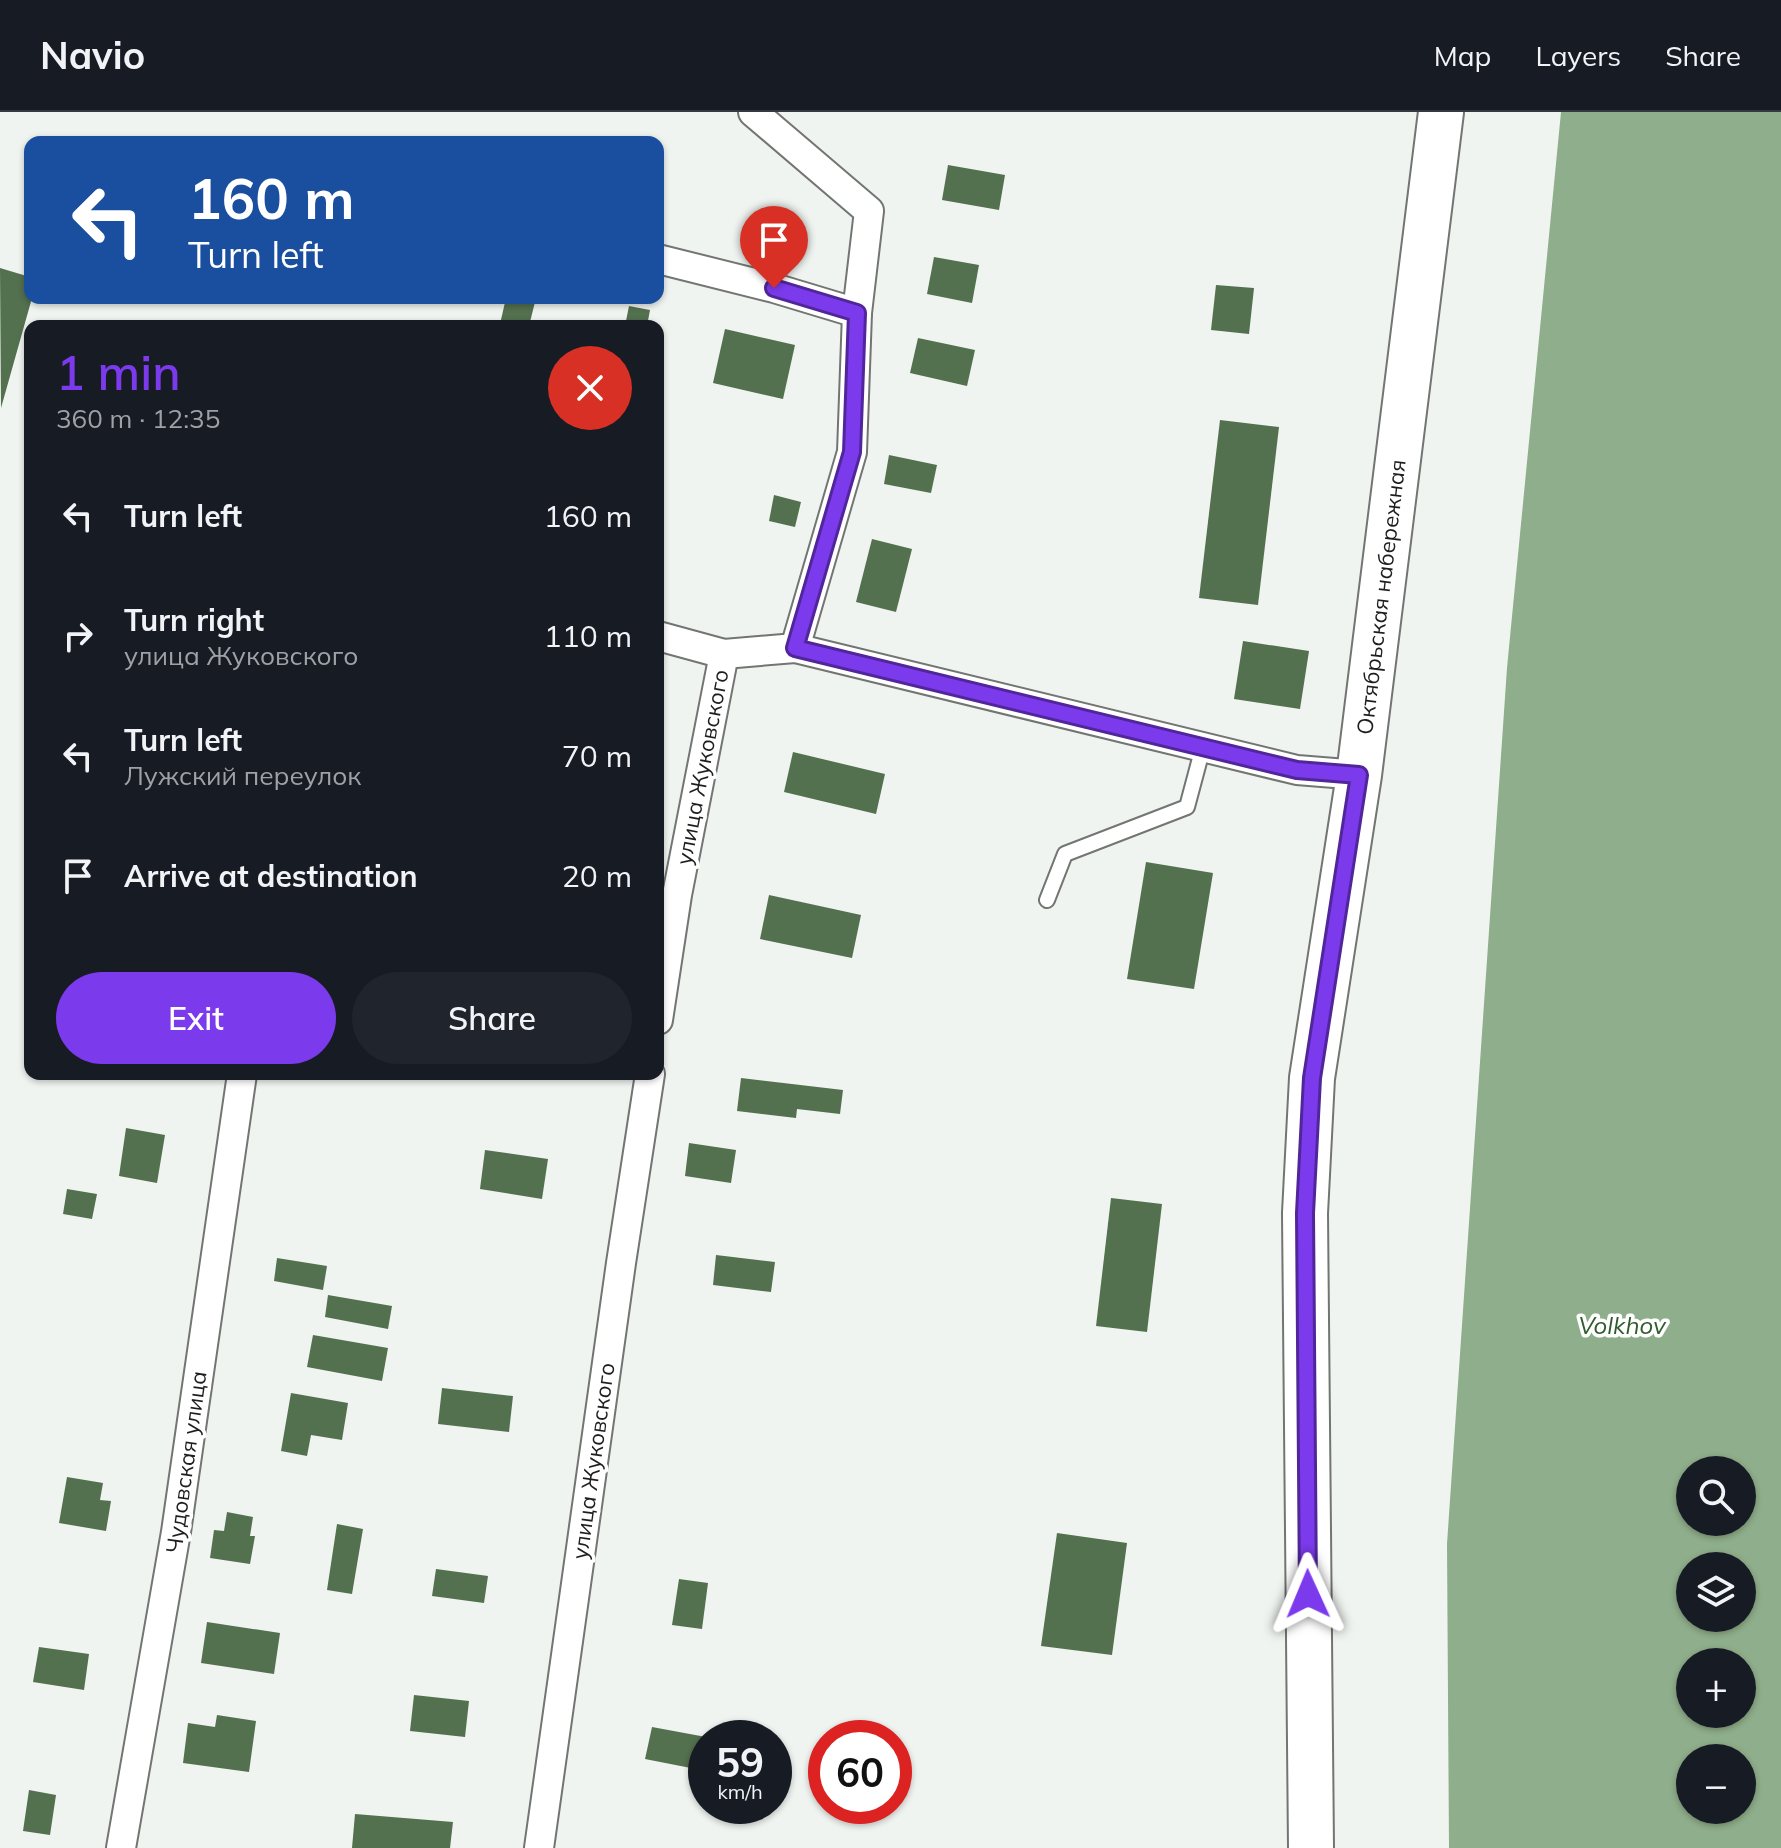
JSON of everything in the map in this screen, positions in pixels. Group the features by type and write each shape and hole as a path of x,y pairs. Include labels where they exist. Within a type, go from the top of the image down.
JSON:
{"main road":[{"name":"Октябрьская набережная","path":"1311,1848 1305,1213 1312,1078 1359,775 1441,112"}],"street":[{"path":"753,112 869,211 857,313 852,452 795,648"},
{"path":"664,260 857,313"},
{"path":"664,638 724,654"},
{"name":"улица Жуковского","path":"664,981 677,895 724,654 795,648 1297,770 1359,775"},
{"name":"Чудовская улица","path":"121,1848 176,1532 241,1080"},
{"name":"улица Жуковского","path":"539,1848 649,1080"}],"lane":[{"path":"1047,900 1065,854 1187,807 1203,747"}],"water":[{"name":"Volkhov","path":"1561,112 1781,112 1781,1848 1449,1848 1447,1544 1507,668"}],"building":[{"path":"948,165 1005,175 999,210 942,200"},
{"path":"934,257 979,265 972,303 927,294"},
{"path":"0,268 24,275 24,304 30,304 1,408"},
{"path":"1216,285 1254,288 1249,334 1211,330"},
{"path":"505,304 534,304 530,320 501,320"},
{"path":"629,306 650,310 648,320 626,320"},
{"path":"725,329 795,345 783,399 713,383"},
{"path":"918,338 975,350 967,386 910,373"},
{"path":"1220,420 1279,427 1258,605 1199,598"},
{"path":"889,455 937,465 931,493 884,484"},
{"path":"774,495 801,502 795,527 769,521"},
{"path":"872,539 912,549 896,612 856,602"},
{"path":"1243,641 1309,651 1300,709 1234,699"},
{"path":"793,752 885,774 876,814 784,792"},
{"path":"1146,862 1213,873 1194,989 1127,979"},
{"path":"769,895 861,915 852,958 760,939"},
{"path":"741,1078 843,1090 840,1114 797,1109 796,1118 737,1111"},
{"path":"126,1128 165,1135 157,1183 119,1176"},
{"path":"689,1143 736,1150 731,1183 685,1176"},
{"path":"485,1150 548,1159 542,1199 480,1189"},
{"path":"67,1189 97,1194 92,1219 63,1214"},
{"path":"1111,1198 1162,1204 1147,1332 1096,1326"},
{"path":"716,1255 775,1262 771,1292 713,1285"},
{"path":"277,1258 327,1266 323,1290 274,1281"},
{"path":"328,1295 392,1306 388,1329 325,1317"},
{"path":"313,1335 388,1348 382,1381 307,1367"},
{"path":"442,1388 513,1396 509,1432 438,1424"},
{"path":"291,1393 348,1403 342,1440 311,1435 307,1456 281,1451"},
{"path":"67,1477 103,1483 100,1500 111,1501 106,1531 59,1523"},
{"path":"227,1512 253,1517 250,1536 255,1536 250,1564 210,1558 214,1530 224,1531"},
{"path":"337,1524 363,1529 352,1594 327,1590"},
{"path":"1057,1533 1127,1543 1112,1655 1041,1646"},
{"path":"436,1569 488,1576 484,1603 432,1596"},
{"path":"679,1579 708,1583 702,1629 672,1625"},
{"path":"207,1622 280,1633 274,1674 201,1663"},
{"path":"39,1647 89,1654 84,1690 33,1682"},
{"path":"414,1695 469,1701 465,1737 410,1731"},
{"path":"217,1715 256,1721 249,1772 183,1763 188,1723 215,1727"},
{"path":"652,1727 688,1734 688,1767 645,1759"},
{"path":"29,1790 56,1795 50,1835 23,1831"},
{"path":"355,1814 453,1822 450,1848 352,1848"}],"route":[{"path":"774,288 857,313 852,452 795,648 1297,770 1359,775 1312,1078 1305,1213 1308,1594"}]}
